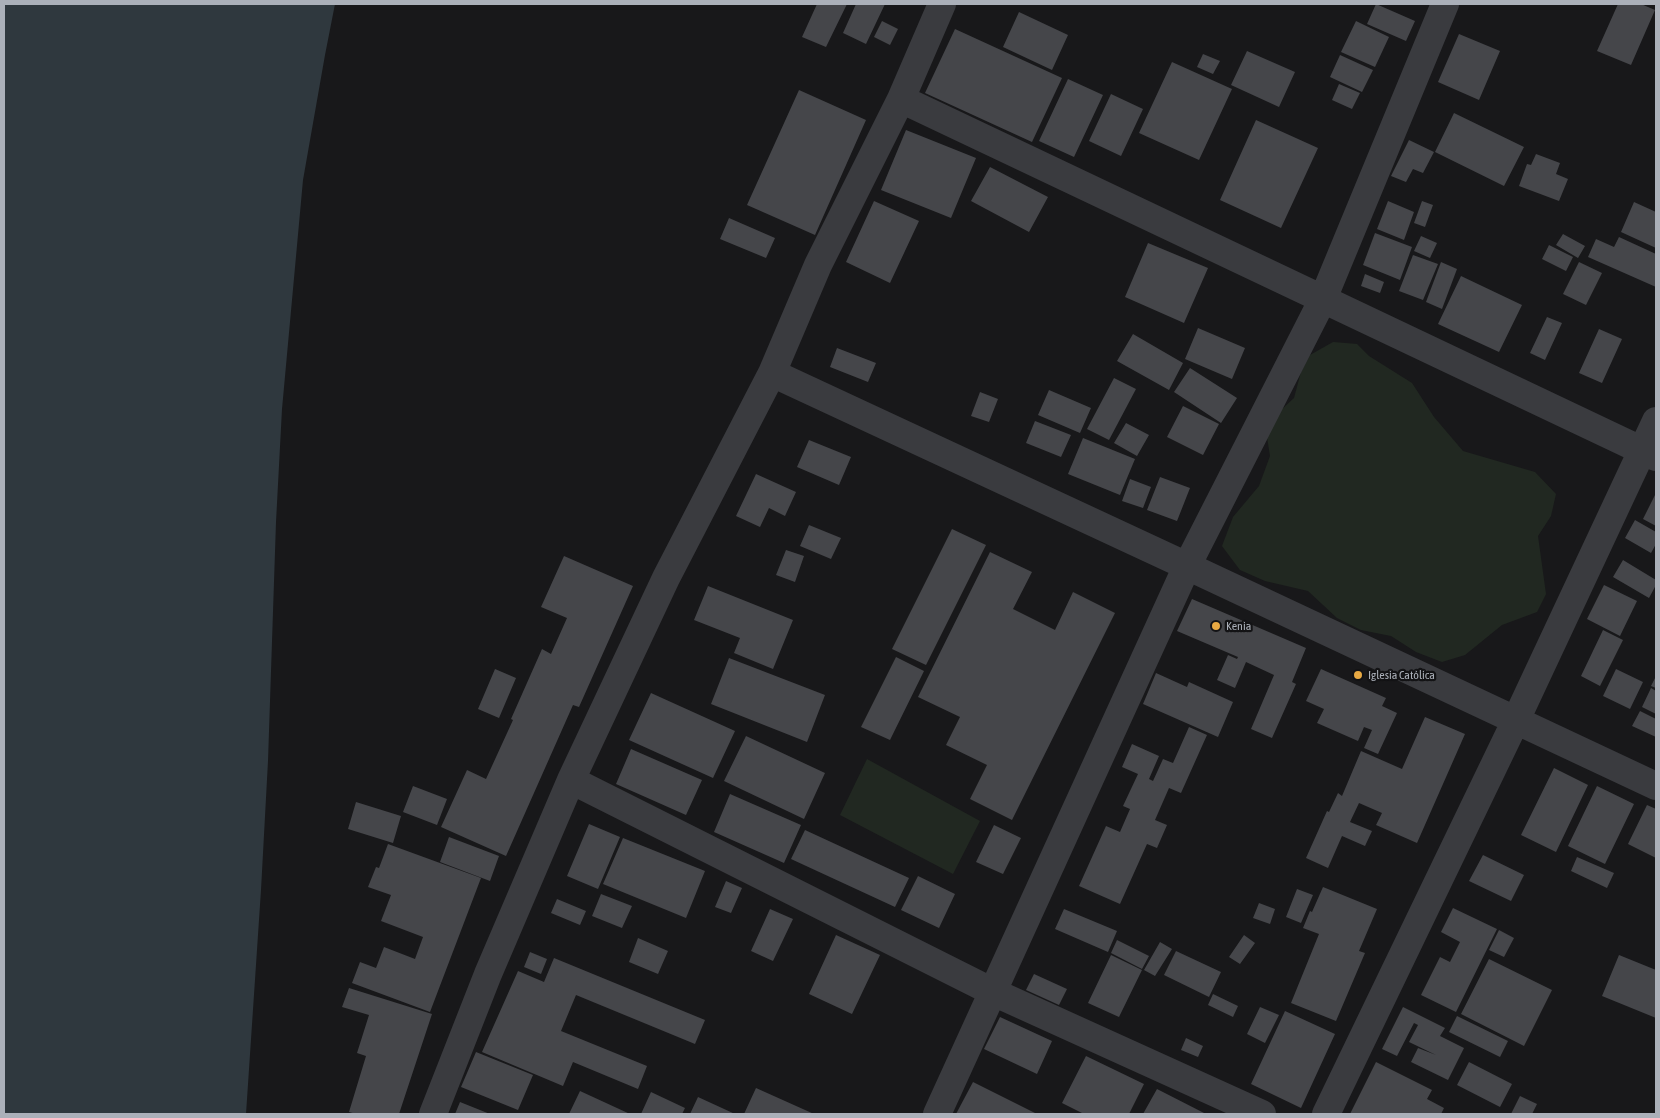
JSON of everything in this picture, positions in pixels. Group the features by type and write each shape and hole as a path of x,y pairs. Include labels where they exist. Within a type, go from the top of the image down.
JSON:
{"street":[{"path":"434,1114 488,974 571,780 666,578 772,374 818,265 901,99 942,4"},
{"path":"937,1114 1187,566 1323,299 1445,4"},
{"path":"901,99 1649,454"},
{"path":"772,374 1656,786"},
{"path":"1326,1114 1516,720 1649,454 1656,421"},
{"path":"571,780 993,992 1262,1114"}],"shaded area":[{"path":"4,4 335,4 303,180 282,409 276,522 268,761 246,1114 4,1114"},
{"path":"1333,342 1357,344 1369,356 1412,383 1434,417 1463,451 1535,472 1556,494 1551,516 1538,536 1546,594 1537,612 1502,625 1465,655 1442,662 1416,652 1391,636 1361,630 1337,618 1308,591 1265,581 1240,570 1222,546 1233,517 1259,486 1270,456 1267,437 1268,422 1294,398 1301,372 1310,355"},
{"path":"867,759 980,821 953,874 840,815"}],"building":[{"path":"817,4 847,4 826,47 802,37"},
{"path":"856,4 885,4 866,44 843,33"},
{"path":"1376,4 1415,21 1406,41 1367,24"},
{"path":"1618,4 1641,4 1655,10 1631,65 1597,51"},
{"path":"1019,12 1068,35 1052,70 1003,47"},
{"path":"882,21 898,29 890,45 874,37"},
{"path":"1356,21 1389,37 1375,67 1341,52"},
{"path":"955,29 1062,78 1032,142 925,93"},
{"path":"1459,34 1500,51 1479,100 1438,82"},
{"path":"1247,51 1295,72 1279,107 1231,85"},
{"path":"1203,54 1220,61 1213,74 1197,67"},
{"path":"1340,55 1373,70 1362,92 1330,77"},
{"path":"1172,62 1232,89 1199,160 1139,133"},
{"path":"1068,79 1103,95 1074,157 1039,141"},
{"path":"1339,84 1360,93 1352,109 1332,100"},
{"path":"799,90 866,120 815,235 747,205"},
{"path":"1111,94 1143,109 1121,156 1089,141"},
{"path":"1454,113 1524,147 1504,186 1435,152"},
{"path":"1256,120 1318,148 1281,228 1220,200"},
{"path":"906,130 976,158 951,218 881,190"},
{"path":"1409,140 1434,152 1423,173 1413,169 1406,182 1391,176"},
{"path":"1536,154 1560,163 1556,174 1568,179 1559,201 1519,186 1527,164 1531,165"},
{"path":"990,167 1048,197 1029,232 971,201"},
{"path":"874,201 919,221 890,283 846,262"},
{"path":"1388,201 1414,212 1404,240 1377,229"},
{"path":"1422,201 1433,205 1425,227 1414,223"},
{"path":"1634,202 1656,212 1656,248 1621,232"},
{"path":"729,218 775,238 766,258 720,239"},
{"path":"1375,233 1412,247 1400,280 1363,265"},
{"path":"1563,234 1585,246 1578,258 1556,245"},
{"path":"1421,236 1437,243 1430,258 1414,251"},
{"path":"1619,237 1656,254 1656,287 1588,257 1596,239 1614,247"},
{"path":"1148,243 1208,268 1184,323 1125,297"},
{"path":"1549,245 1573,257 1566,271 1542,259"},
{"path":"1413,255 1438,264 1423,300 1399,291"},
{"path":"1441,262 1457,269 1442,309 1426,302"},
{"path":"1579,262 1602,273 1586,305 1563,294"},
{"path":"1365,274 1384,282 1380,293 1361,286"},
{"path":"1461,276 1522,305 1499,352 1438,324"},
{"path":"1547,317 1562,323 1545,360 1530,353"},
{"path":"1198,328 1245,348 1232,379 1185,359"},
{"path":"1599,329 1622,339 1602,383 1579,373"},
{"path":"1133,334 1183,363 1169,390 1117,361"},
{"path":"837,348 876,363 868,382 830,367"},
{"path":"1190,368 1237,398 1221,423 1174,392"},
{"path":"1114,378 1136,389 1109,440 1087,429"},
{"path":"1049,390 1091,408 1080,433 1038,415"},
{"path":"980,392 998,399 989,422 971,416"},
{"path":"1183,406 1219,424 1203,455 1167,437"},
{"path":"1035,421 1071,435 1061,457 1026,443"},
{"path":"1126,423 1149,435 1137,456 1114,443"},
{"path":"1083,438 1135,459 1120,495 1068,474"},
{"path":"809,440 851,457 839,485 797,467"},
{"path":"756,474 796,492 785,516 769,508 760,527 736,516"},
{"path":"1160,477 1190,488 1177,521 1147,510"},
{"path":"1130,479 1151,487 1143,508 1122,501"},
{"path":"1656,493 1656,526 1643,519"},
{"path":"1635,520 1656,532 1656,544 1651,553 1625,538"},
{"path":"809,525 841,538 831,559 800,546"},
{"path":"952,529 986,545 926,665 892,649"},
{"path":"786,550 804,556 795,582 776,575"},
{"path":"990,552 1032,572 1013,609 1055,630 1073,592 1115,613 1012,820 970,799 987,765 946,745 960,717 918,697"},
{"path":"564,556 633,586 579,707 573,705 506,856 441,827 467,770 486,779 542,649 551,654 567,618 541,607"},
{"path":"1623,560 1656,580 1656,585 1649,598 1613,577"},
{"path":"1604,585 1637,601 1620,636 1587,619"},
{"path":"708,586 793,620 773,669 734,653 740,638 694,620"},
{"path":"1192,599 1306,648 1292,682 1296,684 1272,738 1251,729 1274,675 1246,662 1235,688 1217,680 1228,655 1237,659 1238,657 1177,631"},
{"path":"1603,630 1623,640 1600,686 1581,676"},
{"path":"896,657 924,671 890,740 861,727"},
{"path":"729,658 825,695 807,742 711,704"},
{"path":"495,669 516,678 499,718 478,709"},
{"path":"1321,669 1386,698 1382,706 1397,713 1378,754 1364,748 1372,730 1364,727 1358,741 1317,723 1324,709 1306,701"},
{"path":"1616,669 1643,682 1630,709 1603,696"},
{"path":"1156,673 1187,687 1189,682 1233,702 1218,737 1143,704"},
{"path":"1656,676 1656,688 1651,686"},
{"path":"1651,688 1656,691 1656,714 1642,707"},
{"path":"651,693 735,731 713,778 629,740"},
{"path":"1640,711 1656,719 1656,737 1632,726"},
{"path":"1425,717 1465,734 1417,843 1376,825 1382,813 1359,803 1350,822 1372,831 1365,846 1342,836 1328,868 1306,858 1327,811 1329,812 1338,793 1342,796 1361,751 1402,769"},
{"path":"1189,727 1207,735 1181,793 1169,788 1155,820 1167,825 1157,848 1147,844 1120,904 1079,886 1106,826 1120,832 1130,809 1123,806 1138,774 1122,767 1132,744 1159,756 1149,779 1153,781 1163,759 1173,763"},
{"path":"746,736 825,773 804,819 724,781"},
{"path":"631,749 702,780 686,815 616,784"},
{"path":"1554,768 1588,785 1556,852 1521,835"},
{"path":"413,786 447,799 437,825 403,812"},
{"path":"1597,786 1634,804 1605,864 1568,846"},
{"path":"730,794 801,825 784,863 714,832"},
{"path":"356,802 401,816 393,843 348,829"},
{"path":"1647,805 1656,809 1656,858 1628,844"},
{"path":"589,824 620,837 598,889 567,876"},
{"path":"994,825 1021,838 1003,874 976,862"},
{"path":"805,830 909,878 895,907 791,859"},
{"path":"449,837 499,856 490,881 440,862"},
{"path":"623,838 705,871 686,918 603,884"},
{"path":"388,844 481,878 430,1012 352,983 360,962 376,968 384,947 415,959 423,937 381,921 391,895 368,887 376,867 379,868"},
{"path":"1483,855 1524,875 1511,901 1469,881"},
{"path":"1577,857 1614,873 1607,888 1571,871"},
{"path":"918,876 955,894 939,928 901,910"},
{"path":"726,881 742,888 731,913 715,907"},
{"path":"1323,887 1377,909 1359,951 1365,953 1336,1021 1291,1003 1319,934 1303,928"},
{"path":"1297,889 1313,895 1301,923 1286,917"},
{"path":"601,894 632,906 622,928 592,916"},
{"path":"557,899 586,911 580,925 551,913"},
{"path":"1259,903 1275,909 1270,924 1253,918"},
{"path":"1453,908 1497,929 1456,1012 1421,995 1440,957 1450,962 1460,942 1441,932"},
{"path":"770,909 793,919 773,961 751,951"},
{"path":"1064,909 1117,931 1108,952 1055,929"},
{"path":"1499,930 1514,938 1504,957 1489,950"},
{"path":"836,935 880,955 852,1014 809,994"},
{"path":"1244,935 1255,943 1240,964 1229,957"},
{"path":"638,938 668,951 658,974 629,962"},
{"path":"1117,940 1149,956 1142,969 1111,953"},
{"path":"1160,942 1172,949 1155,976 1144,970"},
{"path":"1176,951 1221,972 1209,997 1164,975"},
{"path":"530,952 547,959 541,974 524,967"},
{"path":"1111,955 1142,970 1119,1017 1088,1003"},
{"path":"1619,955 1656,970 1656,1018 1602,996"},
{"path":"554,958 705,1020 695,1044 576,995 561,1031 647,1066 638,1089 573,1062 563,1086 482,1052 518,971 544,982"},
{"path":"1489,959 1552,990 1524,1046 1461,1014"},
{"path":"1034,974 1067,989 1059,1005 1026,990"},
{"path":"349,988 432,1014 399,1114 356,1114 349,1112 366,1056 357,1053 369,1015 342,1007"},
{"path":"1213,994 1238,1006 1233,1017 1208,1005"},
{"path":"1260,1007 1279,1015 1265,1043 1247,1034"},
{"path":"1403,1007 1445,1028 1440,1036 1464,1048 1448,1080 1411,1062 1418,1048 1436,1055 1409,1042 1418,1025 1414,1023 1397,1056 1382,1049"},
{"path":"1285,1011 1335,1034 1301,1108 1251,1084"},
{"path":"1457,1016 1508,1041 1500,1057 1449,1032"},
{"path":"1000,1017 1052,1041 1037,1074 984,1049"},
{"path":"1186,1038 1203,1046 1198,1057 1181,1050"},
{"path":"476,1052 533,1075 518,1110 461,1087"},
{"path":"1086,1056 1144,1084 1129,1114 1084,1114 1062,1103"},
{"path":"1376,1062 1432,1090 1427,1099 1444,1108 1441,1114 1350,1114"},
{"path":"1469,1062 1512,1084 1500,1107 1457,1085"},
{"path":"973,1082 1037,1114 956,1114"},
{"path":"756,1088 814,1114 744,1114"},
{"path":"1157,1089 1206,1114 1143,1114"},
{"path":"580,1091 630,1114 569,1114"},
{"path":"651,1092 685,1108 682,1114 641,1114"},
{"path":"1520,1096 1537,1104 1532,1114 1511,1114"},
{"path":"698,1097 735,1114 690,1114"},
{"path":"460,1102 490,1114 455,1114"}],"place":[{"name":"Kenia","path":"1216,626"},
{"name":"Iglesia Católica","path":"1358,675"}]}
